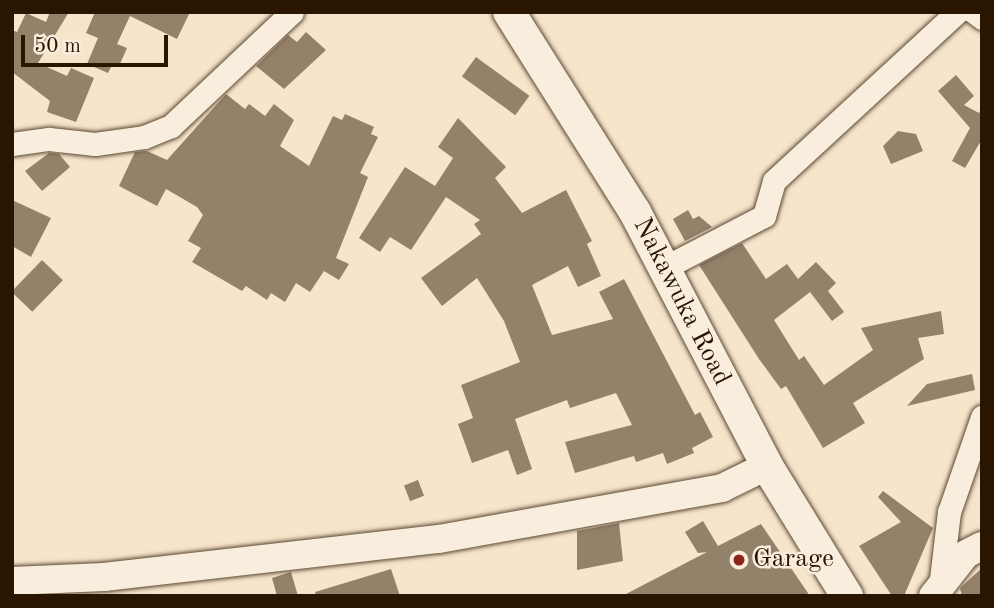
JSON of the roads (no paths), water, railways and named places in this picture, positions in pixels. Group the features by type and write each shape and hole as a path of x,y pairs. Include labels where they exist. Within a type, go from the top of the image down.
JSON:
{"main road":[{"name":"Nakawuka Road","path":"509,12 635,212 662,269 767,466 847,596"}],"street":[{"path":"12,144 49,139 95,144 144,137 171,126 292,12"},
{"path":"662,269 764,216 774,181 957,12"},
{"path":"974,12 982,18"},
{"path":"936,591 949,512 982,417"},
{"path":"12,581 104,577 439,538 722,488 767,466"},
{"path":"936,591 966,554 982,546"}],"place":[{"name":"Garage","path":"739,560"}]}
